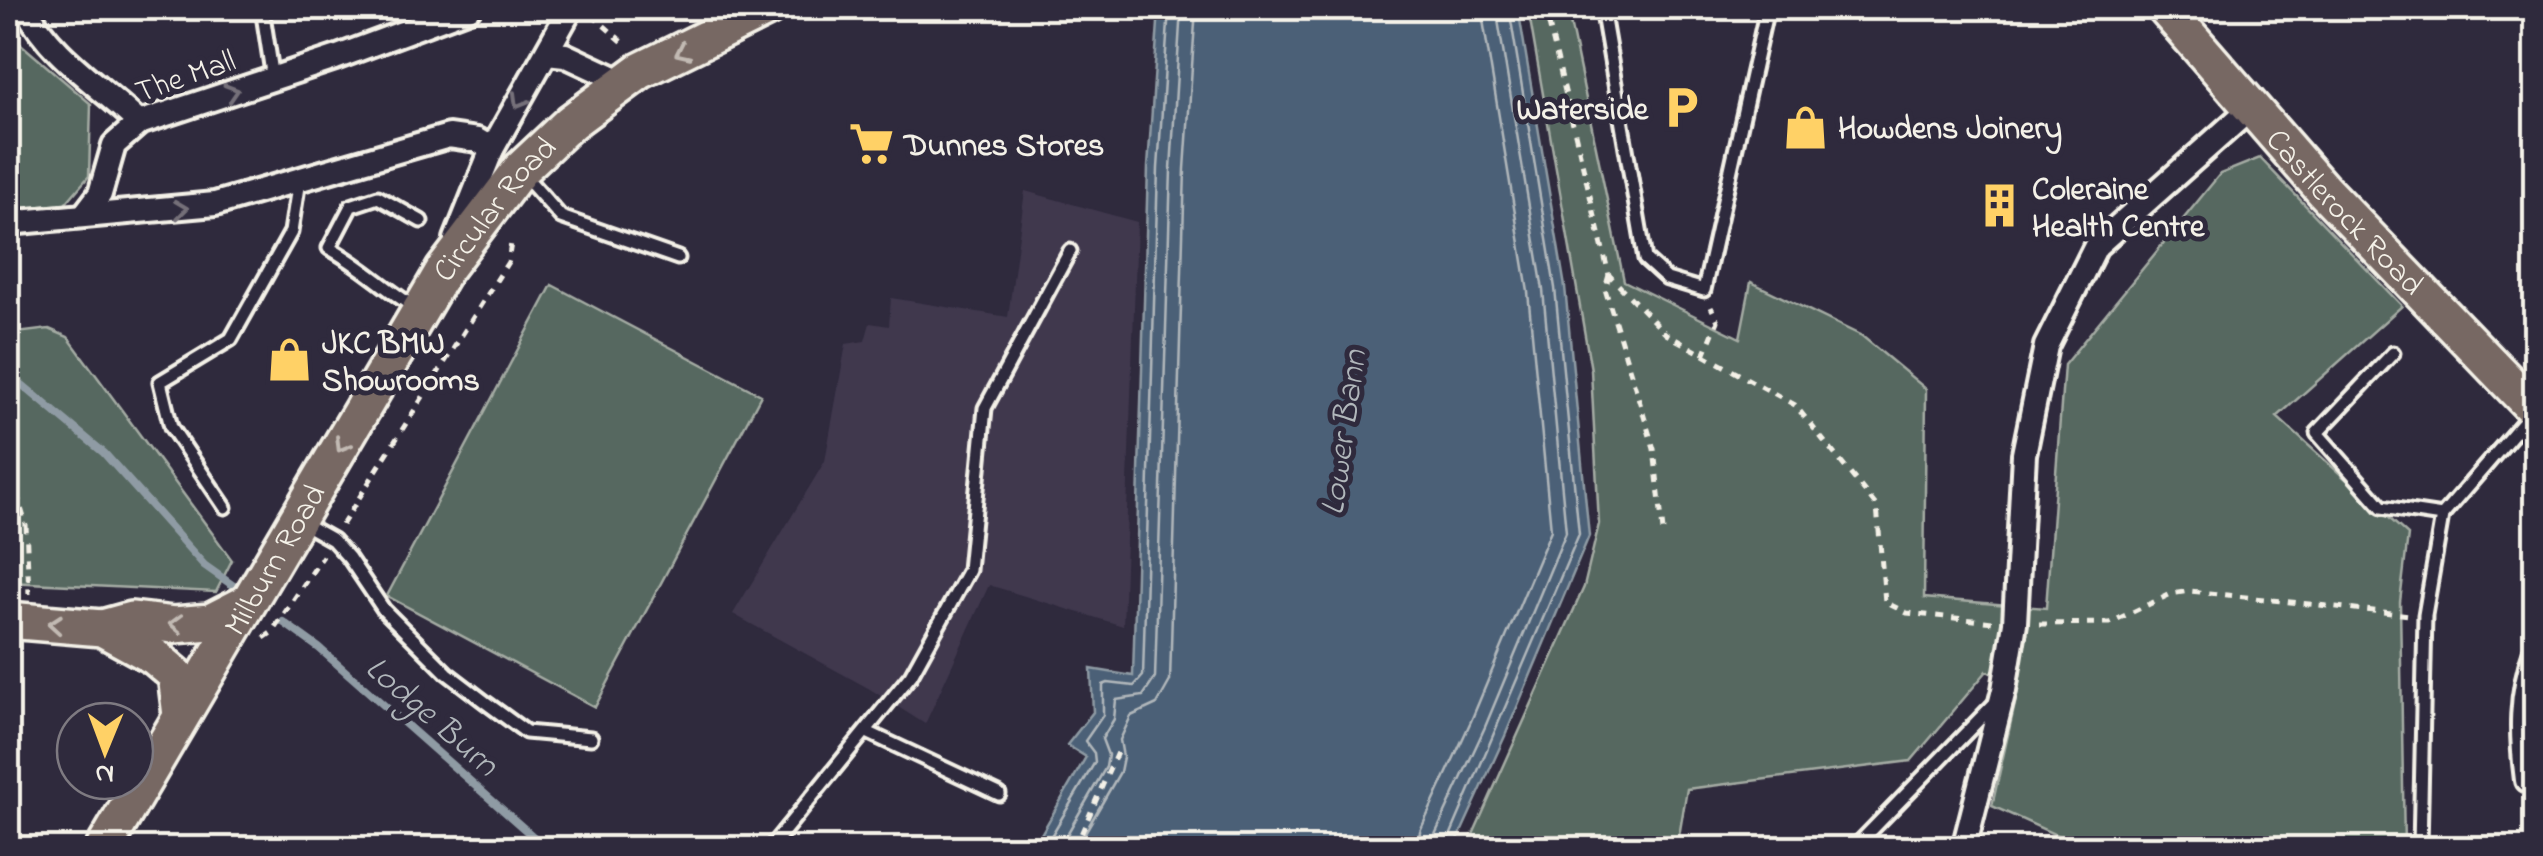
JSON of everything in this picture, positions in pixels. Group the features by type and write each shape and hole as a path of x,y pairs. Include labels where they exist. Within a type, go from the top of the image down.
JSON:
{"main road":[{"name":"Circular Road","path":"444,270 506,160 571,122 623,82 768,8"},
{"name":"Castlerock Road","path":"2173,10 2324,191 2535,411"},
{"name":"Milburn Road","path":"104,848 444,270"},
{"path":"19,621 102,628 131,620 210,622 253,593"},
{"path":"102,628 156,656 171,669 176,675 182,715"}],"street":[{"path":"26,8 35,26 66,61 139,123"},
{"name":"The Mall","path":"84,215 100,194 114,144 139,123 468,8"},
{"path":"506,160 547,53 570,8"},
{"path":"547,53 566,55 623,82"},
{"path":"1964,848 2002,696 2015,623 2024,454 2046,346 2096,246 2252,107"},
{"name":"Circular Road","path":"8,223 216,204 449,136 477,140 506,160"},
{"path":"2527,780 2521,734 2525,680 2536,651"}],"lane":[{"path":"262,8 273,79"},
{"path":"1602,8 1645,259 1666,279 1704,290 1767,8"},
{"path":"506,160 561,216 678,258"},
{"path":"225,508 171,428 160,382 231,339 291,232 299,180"},
{"path":"421,221 378,197 351,206 328,248 362,266 387,290 421,311"},
{"path":"770,848 911,676 969,570 984,408 1070,251"},
{"path":"2393,354 2317,432 2382,506 2442,516"},
{"path":"2420,848 2425,615 2442,516 2535,411"},
{"path":"298,520 333,540 384,610 447,672 485,702 526,732 590,738"},
{"path":"1854,848 2002,696"},
{"path":"867,732 999,794"}],"path":[{"path":"583,8 627,46"},
{"path":"1545,8 1609,275 1666,334 1795,405 1877,507 1885,602 1906,613 2015,623 2110,623 2171,594 2190,591 2408,616"},
{"path":"264,638 333,540 508,262 511,243"},
{"path":"1609,275 1605,288 1654,449 1664,531"},
{"path":"1704,290 1718,321 1704,355"},
{"path":"8,462 26,525 19,621"},
{"path":"8,528 26,525"},
{"path":"1076,848 1118,748"}],"shaded area":[{"path":"1025,191 1137,222 1123,626 989,585 925,724 870,689 733,614 825,461 846,344 865,341 870,323 889,326 891,298 1008,317"}],"green space":[{"path":"1528,8 1567,8 1624,281 1740,338 1751,282 1862,336 1926,389 1924,598 2046,608 2064,365 2220,174 2260,158 2402,306 2277,417 2408,535 2400,602 2404,848 2085,848 1992,806 2019,686 1987,671 1911,761 1687,789 1677,848 1467,848 1584,587 1599,524 1591,370"},
{"path":"8,33 91,104 89,176 65,204 8,209"},
{"path":"552,285 761,395 595,707 387,596"},
{"path":"49,329 68,337 232,560 216,592 8,582 8,334"}],"water":[{"name":"Lower Bann","path":"1159,8 1518,8 1565,287 1589,536 1454,848 1033,848 1086,757 1067,745 1093,712 1091,669 1133,676 1148,167"}],"waterway":[{"name":"Lodge Burn","path":"8,373 104,453 204,565 245,594"},
{"name":"Lodge Burn","path":"283,622 319,648 546,848"}],"place":[{"name":"Waterside","path":"1681,108"},
{"name":"Howdens Joinery","path":"1805,127"},
{"name":"Dunnes Stores","path":"871,144"},
{"name":"Coleraine Health Centre","path":"1999,206"},
{"name":"JKC BMW Showrooms","path":"289,360"}]}
